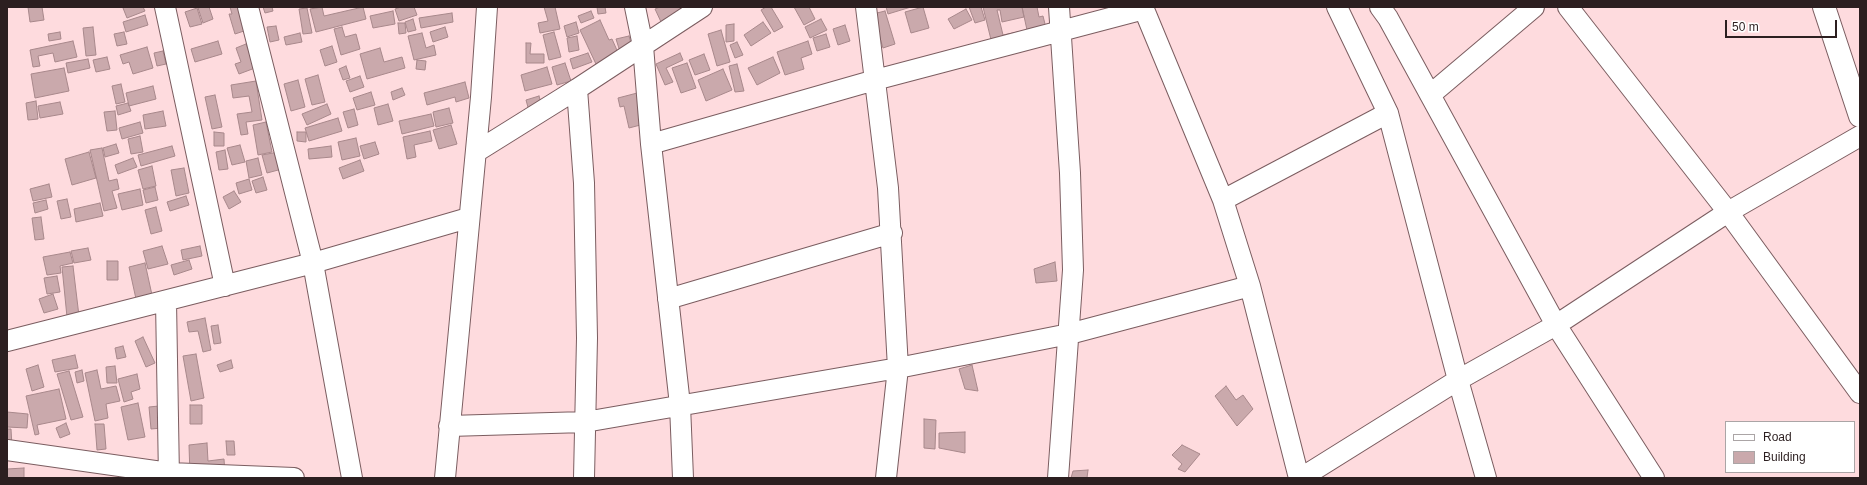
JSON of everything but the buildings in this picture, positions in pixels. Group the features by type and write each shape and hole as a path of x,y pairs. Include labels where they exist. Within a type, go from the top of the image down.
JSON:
{"main road":[{"path":"1824,7 1859,108"}],"street":[{"path":"165,7 225,286"},
{"path":"248,7 313,263 352,478"},
{"path":"444,478 468,218 476,152 487,7"},
{"path":"635,7 643,46 651,144 680,406 683,478"},
{"path":"476,152 578,89 702,7"},
{"path":"866,7 885,151 892,233 898,368 886,478"},
{"path":"1058,7 1070,173 1073,270 1058,478"},
{"path":"1337,7 1388,113 1458,380 1486,478"},
{"path":"1380,7 1388,18 1556,325 1654,478"},
{"path":"1430,95 1534,7"},
{"path":"1568,7 1728,212 1860,393"},
{"path":"651,144 875,80 1143,8 1223,200 1250,286 1300,478 1458,380 1556,325 1728,212 1860,136"},
{"path":"578,89 584,183 587,338 584,478"},
{"path":"1223,200 1388,113"},
{"path":"7,341 313,263 468,218"},
{"path":"668,299 892,233"},
{"path":"449,426 585,422 898,368 1069,334 1250,286"},
{"path":"166,301 169,475"},
{"path":"7,450 169,475 294,478"}]}
